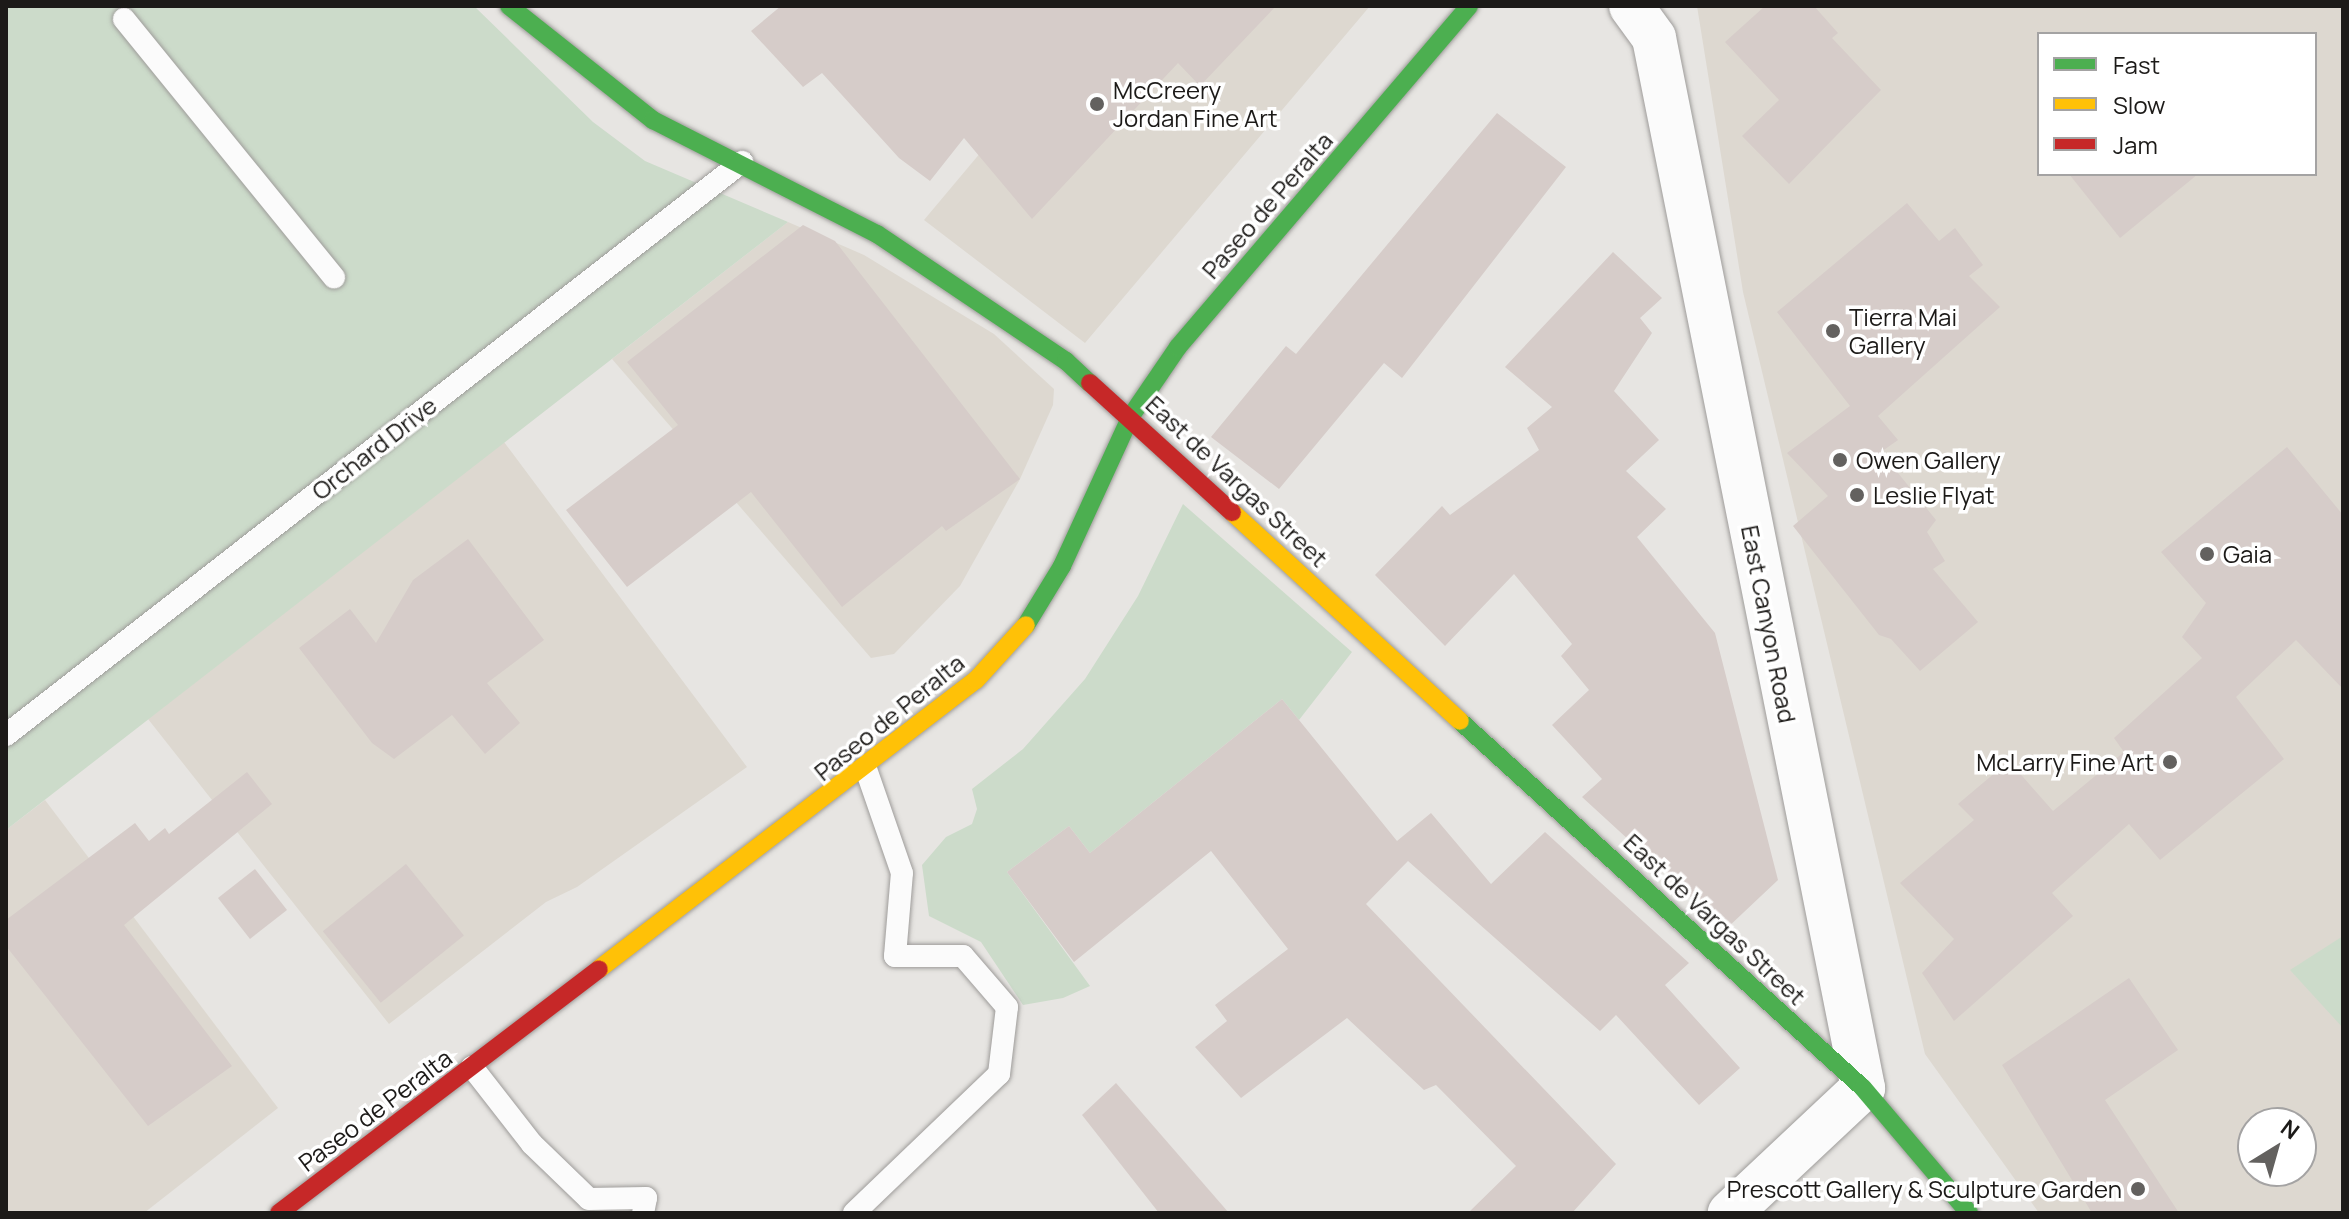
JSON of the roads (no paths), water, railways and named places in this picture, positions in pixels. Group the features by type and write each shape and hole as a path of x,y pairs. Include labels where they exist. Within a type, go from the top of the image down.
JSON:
{"street":[{"name":"East de Vargas Street","path":"509,6 653,120 743,162 877,234 1066,361 1131,416 1863,1088"},
{"name":"Paseo de Peralta","path":"279,1213 866,769 976,680 1028,622 1062,566 1131,416 1178,347 1469,6"},
{"name":"East Canyon Road","path":"1631,6 1654,38 1660,62 1863,1088 1969,1213"},
{"path":"1730,1213 1863,1088"}],"lane":[{"path":"124,19 334,277"},
{"name":"Orchard Drive","path":"6,735 743,162"},
{"path":"854,1213 999,1074 1007,1007 963,956 895,956 902,873 866,769"},
{"path":"472,1067 532,1144 589,1199 646,1198 643,1213"}],"place":[{"name":"McCreery Jordan Fine Art","path":"1097,104"},
{"name":"Tierra Mai Gallery","path":"1833,331"},
{"name":"Owen Gallery","path":"1840,460"},
{"name":"Leslie Flyat","path":"1857,495"},
{"name":"Gaia","path":"2207,554"},
{"name":"McLarry Fine Art","path":"2170,762"},
{"name":"Prescott Gallery & Sculpture Garden","path":"2138,1189"}]}
